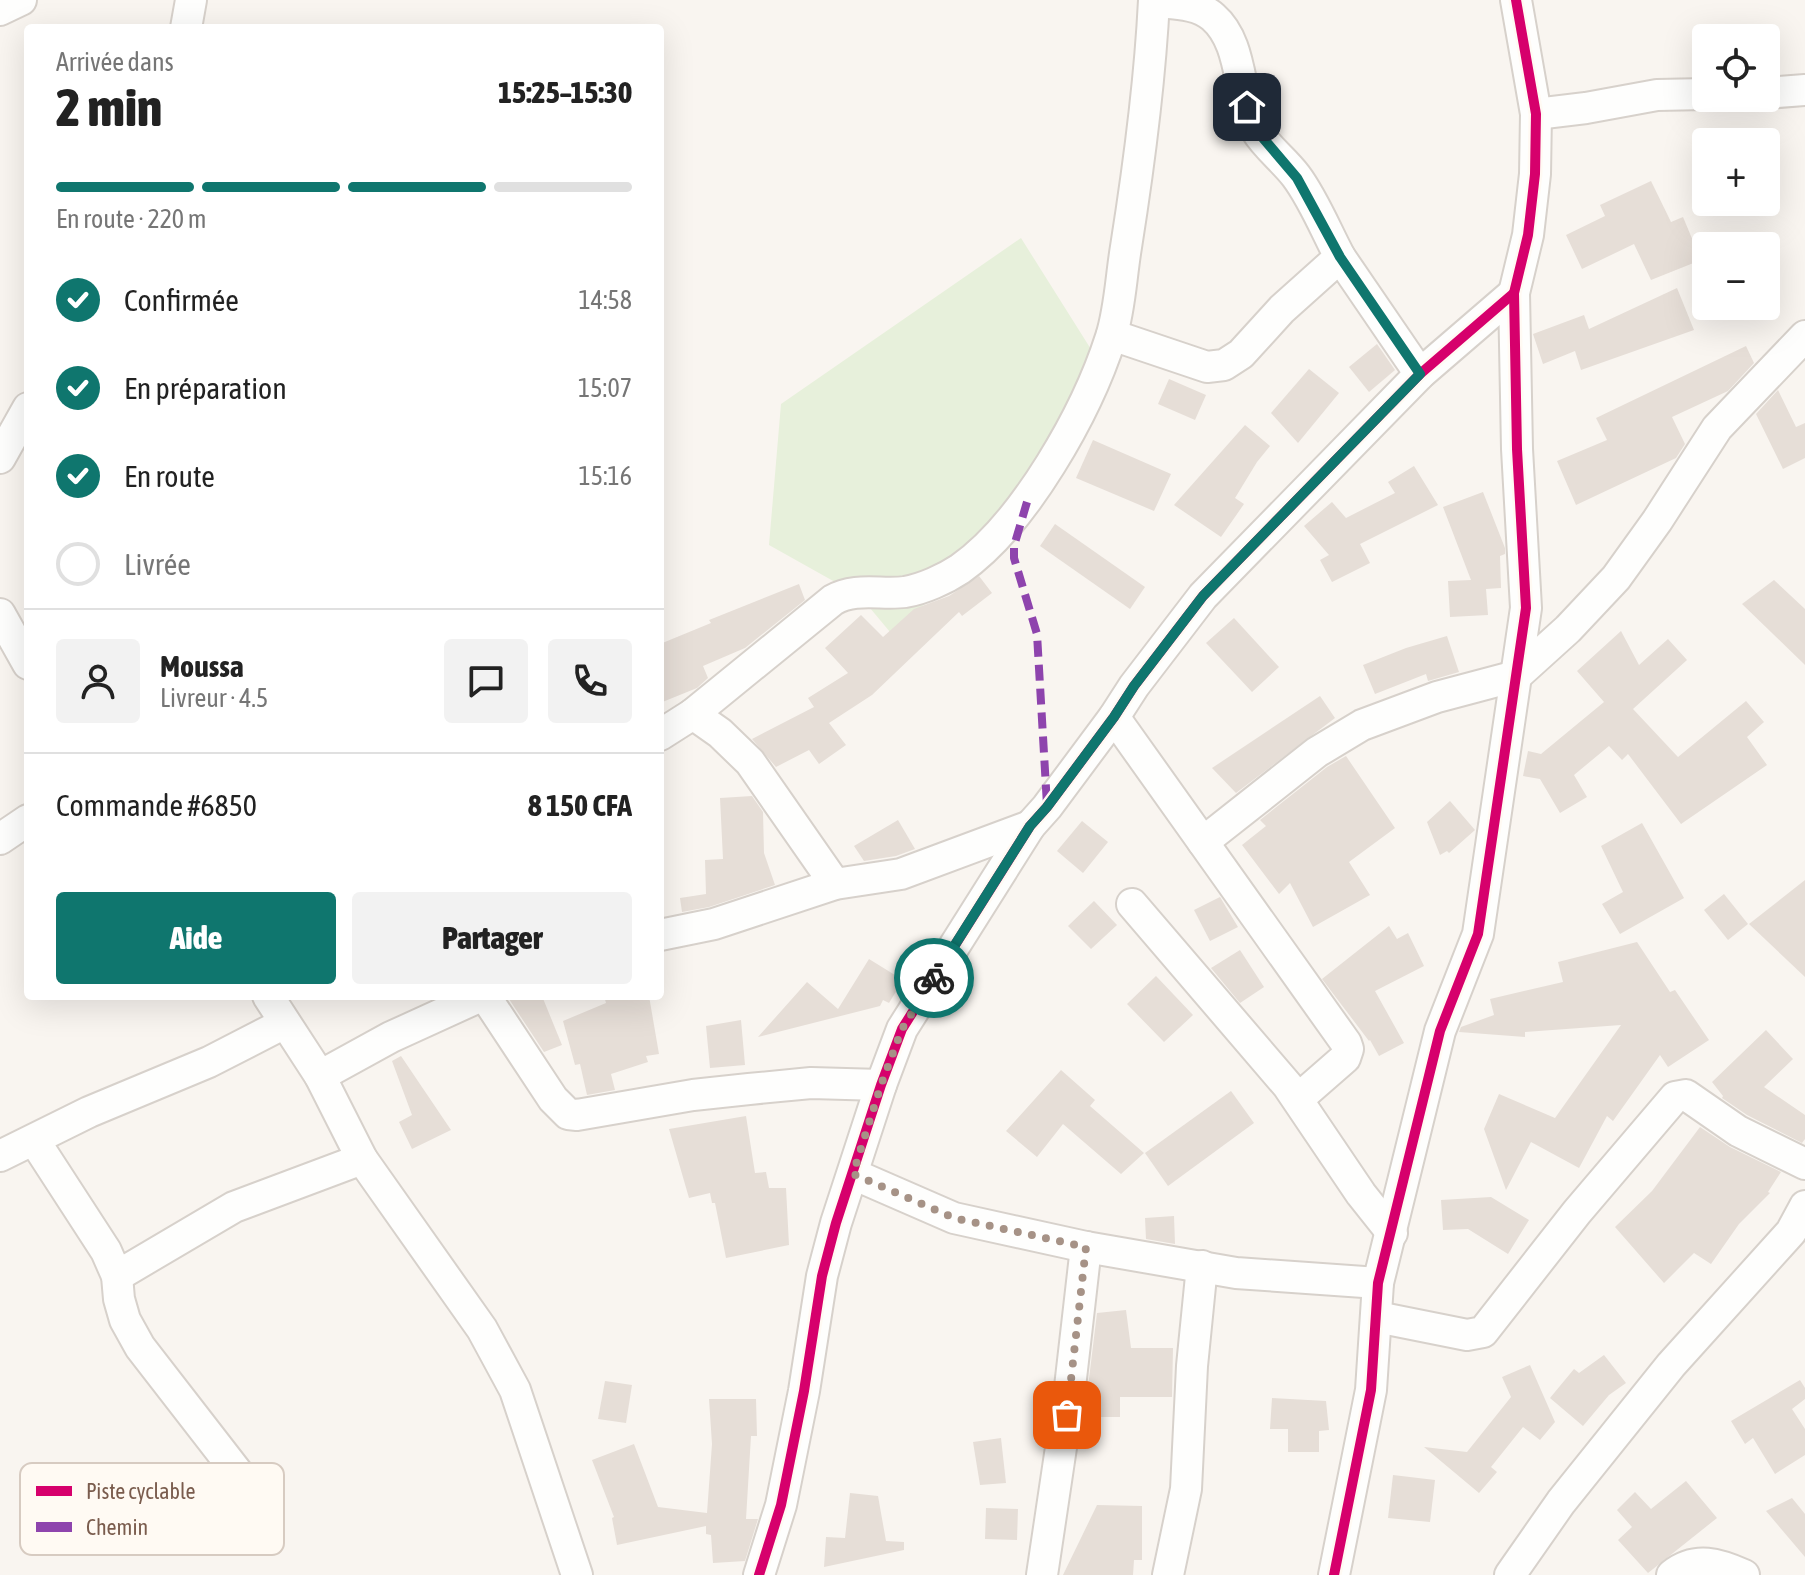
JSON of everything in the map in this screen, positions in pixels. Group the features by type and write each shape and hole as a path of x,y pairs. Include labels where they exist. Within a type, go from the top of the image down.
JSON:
{"street":[{"path":"0,10 21,0"},
{"path":"187,24 191,0"},
{"path":"1334,1575 1371,1390 1378,1283 1440,1031 1478,934 1526,608 1517,449 1514,293 1528,235 1535,174 1536,114 1516,0"},
{"path":"664,732 693,714 833,600 853,592 906,592 929,585 960,569 1027,502 1074,420 1112,335 1142,149 1154,1 1193,5 1213,17 1224,31 1234,52 1247,107 1257,131 1297,178 1340,257 1420,374"},
{"path":"1780,92 1805,90"},
{"path":"1536,114 1657,95 1692,94"},
{"path":"1112,335 1207,367 1224,365 1241,354 1282,309 1340,257"},
{"path":"759,1575 784,1490 822,1276 836,1223 902,1029 1030,826 1203,596 1420,374 1514,293"},
{"path":"1203,842 1317,752 1362,725 1437,697 1516,676 1568,629 1616,578 1717,428 1805,336"},
{"path":"0,458 24,415"},
{"path":"0,614 24,657"},
{"path":"693,714 720,733 750,762 835,884"},
{"path":"1114,717 1346,1043 1345,1058 1298,1099"},
{"path":"0,839 24,823"},
{"path":"664,934 714,924 835,884 901,874 1030,826"},
{"path":"1132,904 1298,1099 1361,1194 1392,1233"},
{"path":"271,1000 320,1076 362,1159 482,1329 515,1390 577,1575"},
{"path":"320,1076 391,1037 474,1000"},
{"path":"486,1000 553,1099 568,1114 693,1095 811,1083 881,1085"},
{"path":"0,1156 89,1112 223,1055 285,1023"},
{"path":"1377,1317 1467,1335 1483,1332 1577,1212 1675,1097 1681,1094 1762,1145 1805,1164"},
{"path":"34,1140 90,1224 117,1276 125,1320 140,1347 230,1463"},
{"path":"117,1276 234,1207 362,1159"},
{"path":"853,1174 954,1218 1086,1247 1283,1278 1378,1283"},
{"path":"1510,1575 1561,1502 1671,1365 1791,1232 1805,1206"},
{"path":"1042,1575 1069,1401 1086,1247"},
{"path":"1168,1575 1186,1489 1192,1366 1202,1266"},
{"path":"1672,1575 1695,1562 1713,1564 1744,1575"}],"green space":[{"path":"1021,238 1094,354 1009,537 890,632 860,596 769,545 781,404"}],"building":[{"path":"1651,181 1671,222 1683,217 1692,238 1692,264 1651,280 1634,244 1582,269 1566,235 1605,216 1600,205"},
{"path":"1677,288 1694,330 1581,370 1575,351 1543,364 1533,334 1584,315 1589,329"},
{"path":"1377,344 1395,370 1369,392 1349,367"},
{"path":"1746,346 1754,363 1728,391 1672,417 1685,444 1676,458 1576,505 1557,461 1607,440 1596,418"},
{"path":"1309,369 1339,393 1298,443 1271,413"},
{"path":"1169,379 1206,395 1195,420 1158,404"},
{"path":"1778,390 1796,427 1805,423 1805,458 1783,469 1756,414"},
{"path":"1245,425 1270,446 1235,498 1244,504 1221,537 1174,505"},
{"path":"1093,440 1171,474 1154,511 1076,478"},
{"path":"1414,466 1438,505 1360,544 1370,563 1332,582 1320,560 1329,555 1304,526 1332,502 1346,518 1395,493 1388,482"},
{"path":"1483,492 1505,548 1505,554 1500,556 1501,588 1486,589 1488,615 1450,617 1448,581 1471,580 1443,507"},
{"path":"1055,524 1145,587 1130,609 1040,546"},
{"path":"979,576 992,593 962,616 959,612 872,695 829,723 846,745 819,764 809,750 776,767 752,739 814,707 808,698 848,673 825,648 861,615 883,637 914,609 949,596"},
{"path":"1774,580 1805,609 1805,665 1742,604"},
{"path":"799,584 805,600 745,648 703,666 708,678 697,688 664,701 664,642 711,623 709,620"},
{"path":"1234,618 1279,667 1252,692 1206,643"},
{"path":"1621,631 1639,665 1668,639 1687,660 1633,709 1678,757 1746,701 1764,722 1747,737 1767,765 1681,824 1628,754 1622,760 1609,746 1574,775 1587,797 1560,813 1540,779 1523,776 1528,751 1541,754 1604,702 1577,671"},
{"path":"1447,636 1459,672 1428,681 1426,674 1375,694 1363,665"},
{"path":"1320,696 1335,718 1236,793 1212,768"},
{"path":"1346,756 1395,828 1349,862 1370,895 1313,927 1290,883 1279,894 1242,845 1266,826 1260,820 1327,767"},
{"path":"752,796 763,812 764,853 775,885 709,907 682,912 680,898 706,894 705,860 723,859 720,798"},
{"path":"1450,801 1475,830 1449,853 1440,855 1427,822"},
{"path":"898,820 915,849 896,856 864,861 854,846"},
{"path":"1082,821 1108,842 1083,873 1057,851"},
{"path":"1642,823 1684,898 1620,934 1602,904 1623,892 1601,846"},
{"path":"1805,880 1805,977 1749,924"},
{"path":"1724,894 1748,924 1728,940 1704,910"},
{"path":"1220,897 1238,927 1210,941 1194,910"},
{"path":"1094,901 1117,925 1091,949 1068,926"},
{"path":"1389,926 1397,939 1408,933 1424,966 1375,991 1404,1043 1379,1056 1322,979"},
{"path":"1637,942 1670,992 1675,990 1709,1040 1668,1067 1660,1055 1613,1121 1607,1116 1579,1168 1531,1142 1506,1190 1484,1129 1499,1094 1555,1118 1621,1025 1525,1032 1525,1037 1459,1032 1461,1027 1494,1015 1490,999 1563,982 1558,962"},
{"path":"1240,950 1264,987 1240,1003 1211,968"},
{"path":"869,959 903,980 889,1003 883,1000 880,1006 758,1037 807,982 838,1009"},
{"path":"1156,976 1193,1015 1164,1042 1127,1004"},
{"path":"510,1000 544,1000 562,1045 544,1052"},
{"path":"605,1000 650,1000 659,1054 646,1056 648,1062 611,1074 615,1090 587,1095 580,1064 575,1065 563,1021 606,1003"},
{"path":"741,1020 745,1065 710,1068 706,1026"},
{"path":"1766,1030 1793,1059 1764,1087 1805,1115 1805,1139 1802,1143 1747,1115 1722,1098 1712,1082"},
{"path":"401,1056 451,1130 412,1149 399,1122 412,1115 392,1061"},
{"path":"1061,1070 1095,1100 1090,1106 1144,1153 1121,1174 1063,1124 1037,1157 1006,1131"},
{"path":"1231,1091 1254,1123 1168,1186 1145,1153"},
{"path":"746,1116 755,1173 766,1172 769,1188 786,1188 789,1245 726,1258 715,1203 712,1203 710,1193 689,1198 669,1129"},
{"path":"1700,1127 1730,1147 1781,1172 1770,1193 1739,1224 1711,1264 1694,1253 1664,1283 1615,1227 1652,1191"},
{"path":"1491,1197 1529,1220 1508,1254 1468,1229 1443,1230 1441,1200"},
{"path":"1174,1216 1175,1244 1146,1239 1145,1218"},
{"path":"1126,1310 1131,1348 1173,1348 1172,1397 1120,1397 1120,1417 1089,1417 1090,1395 1087,1395 1097,1313"},
{"path":"1604,1355 1626,1383 1609,1395 1583,1426 1550,1398 1574,1369 1579,1373"},
{"path":"1530,1365 1555,1422 1540,1440 1523,1427 1491,1467 1497,1472 1479,1493 1424,1447 1467,1452 1511,1397 1502,1377"},
{"path":"1800,1380 1805,1388 1805,1399 1792,1409 1805,1429 1805,1455 1775,1474 1753,1438 1745,1444 1731,1421"},
{"path":"605,1381 632,1385 626,1423 598,1419"},
{"path":"1272,1398 1326,1401 1329,1430 1319,1431 1319,1452 1288,1452 1288,1429 1270,1429"},
{"path":"709,1399 756,1399 757,1436 751,1436 746,1519 758,1519 745,1561 713,1563 711,1535 706,1534 706,1526 617,1545 614,1517 592,1460 634,1444 658,1507 707,1513 712,1444"},
{"path":"1001,1438 1006,1483 980,1485 973,1442"},
{"path":"1393,1475 1435,1480 1430,1522 1388,1518"},
{"path":"1686,1481 1717,1518 1648,1573 1618,1540 1632,1527 1617,1510 1635,1492 1651,1509"},
{"path":"850,1493 878,1496 886,1541 904,1542 904,1550 824,1567 826,1537 845,1538"},
{"path":"1792,1498 1805,1514 1805,1557 1766,1511"},
{"path":"1097,1505 1142,1506 1142,1560 1134,1560 1133,1575 1063,1575"},
{"path":"986,1508 1018,1509 1017,1540 985,1539"}],"marked path":[{"path":"1027,502 1014,546 1014,558 1037,634 1047,805"}],"cycle path":[{"path":"1334,1575 1371,1390 1378,1283 1440,1031 1478,934 1526,608 1517,449 1514,293 1528,235 1535,174 1536,114 1516,0"},
{"path":"759,1575 781,1505 804,1391 822,1276 836,1223 902,1029 1030,826 1203,596 1420,374 1514,293"}],"way so far":[{"path":"934,978 902,1029 853,1174 954,1218 1086,1247 1067,1415"}],"route":[{"path":"934,978 1030,826 1203,596 1420,374 1340,257 1297,178 1257,131 1247,107"}]}
